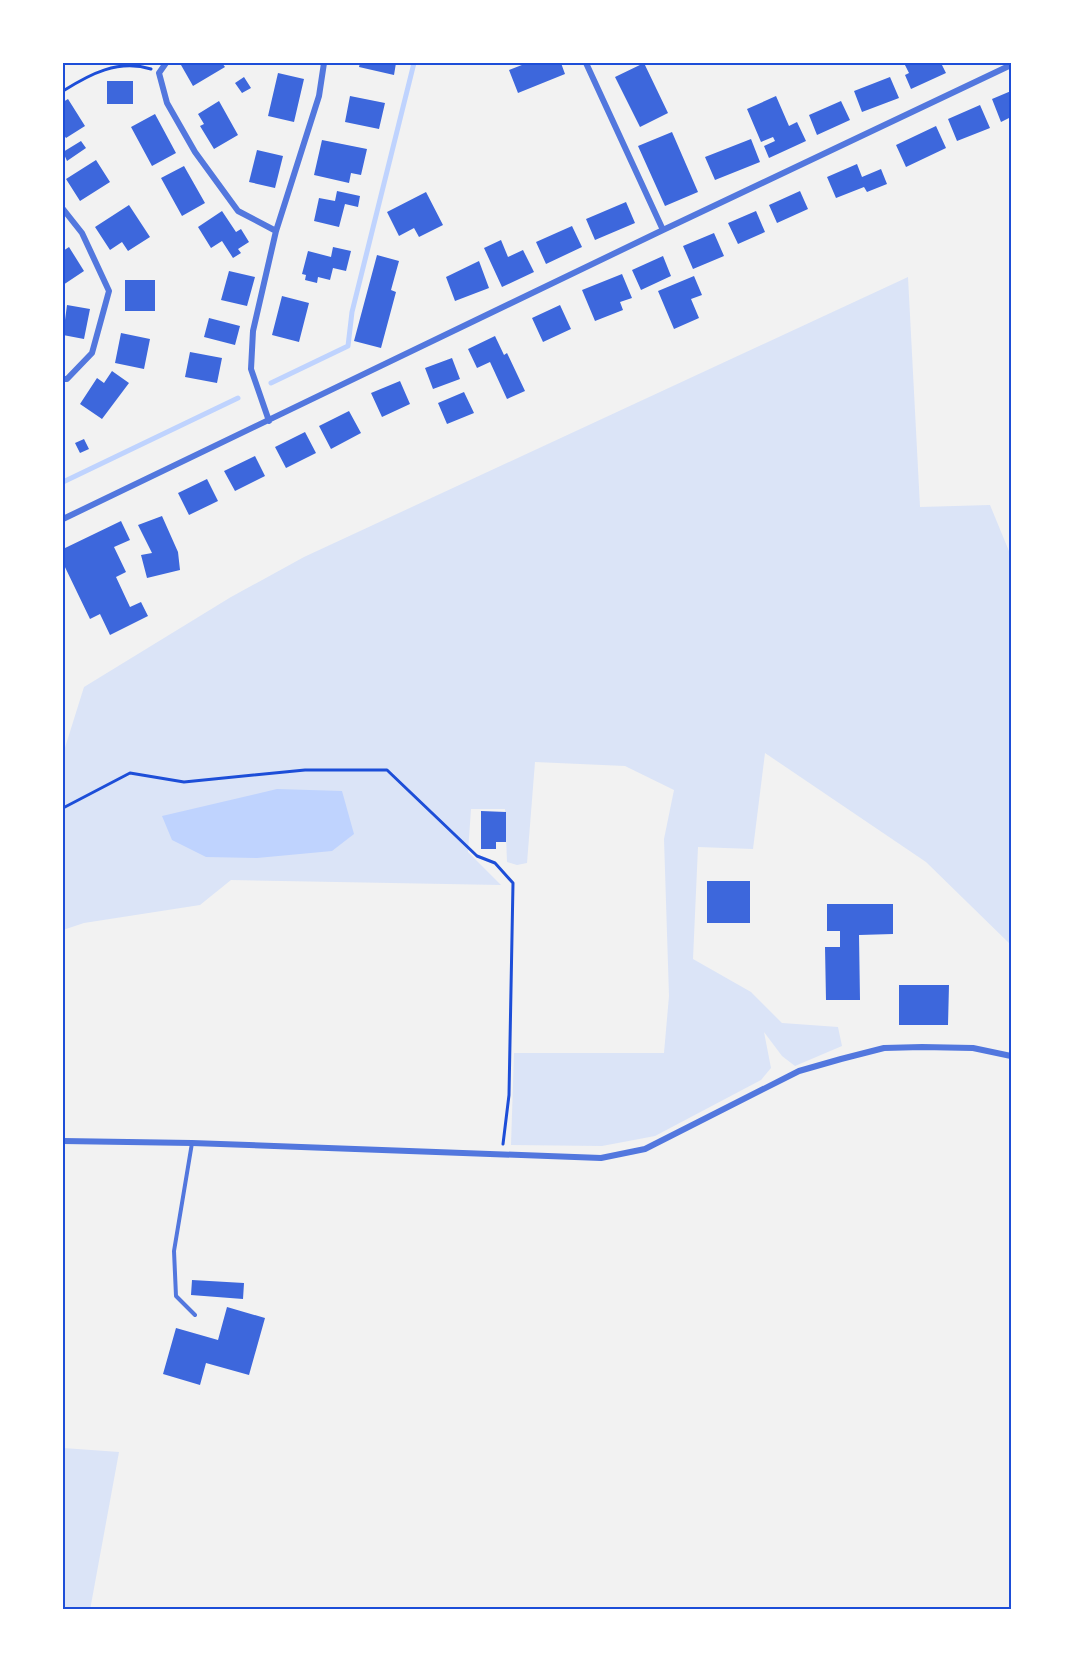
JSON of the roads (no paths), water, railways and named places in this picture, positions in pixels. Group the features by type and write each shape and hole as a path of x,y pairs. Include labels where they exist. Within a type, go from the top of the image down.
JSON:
{"street":[{"path":"166,63 159,74 167,103 189,142 238,211 276,231"},
{"path":"269,421 251,369 253,331 276,231 319,96 324,63"},
{"path":"586,63 663,230"},
{"path":"63,519 1011,65"},
{"path":"63,209 82,233 109,291 92,353 67,379 63,379"},
{"path":"63,1141 192,1143 601,1158 645,1149 800,1071 884,1048 974,1048 1011,1056"}],"lane":[{"path":"192,1143 174,1251 176,1296 195,1315"}],"water":[{"path":"277,789 342,791 354,834 332,851 257,858 206,857 172,840 162,816"}],"waterway":[{"path":"271,383 348,346 352,312 414,63"},
{"path":"63,482 238,398"}]}
